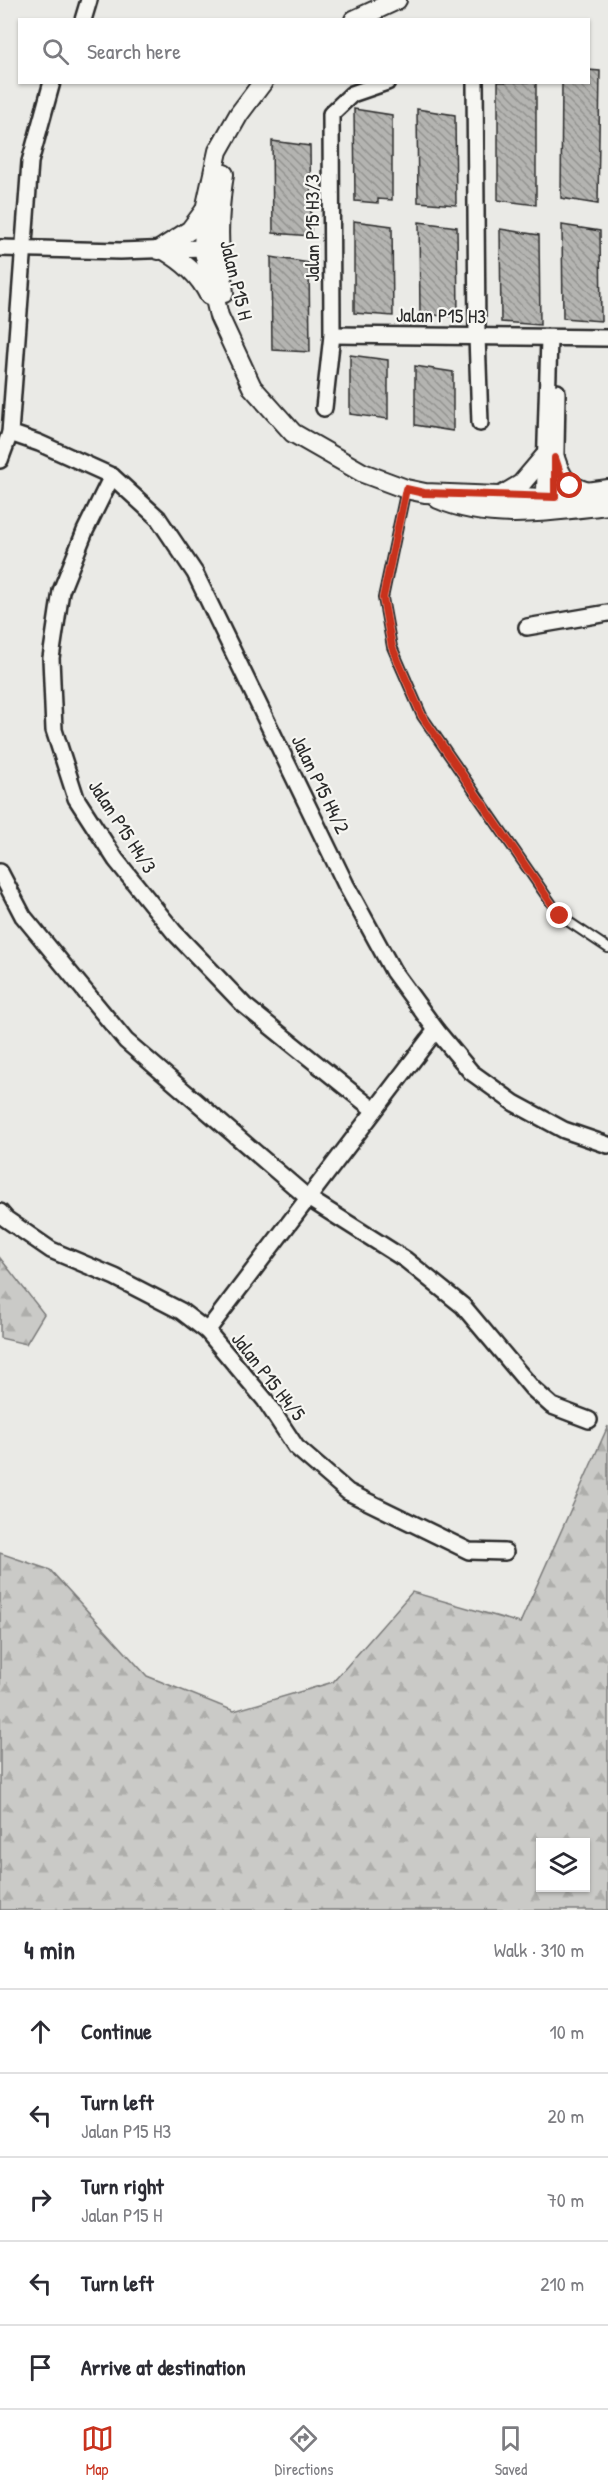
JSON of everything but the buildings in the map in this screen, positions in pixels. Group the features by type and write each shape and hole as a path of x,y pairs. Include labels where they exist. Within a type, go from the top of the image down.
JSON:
{"street":[{"path":"84,18 89,0"},
{"path":"358,18 397,0"},
{"path":"0,460 10,433 30,162 51,84"},
{"name":"Jalan P15 H","path":"262,84 239,114 211,211 203,248 219,316 252,387 293,434 363,473 406,489 424,493 501,496 549,504 588,492 608,489"},
{"name":"Jalan P15 H3/3","path":"324,408 332,335 331,114 352,94 381,84"},
{"path":"475,84 480,423"},
{"path":"162,250 211,211"},
{"name":"Jalan P15 H","path":"211,211 227,313 252,387"},
{"path":"0,248 162,250 203,248 210,256 224,288"},
{"path":"162,250 185,264 202,280 219,316"},
{"name":"Jalan P15 H3","path":"332,335 608,338"},
{"path":"549,504 554,338"},
{"name":"Jalan P15 H4/2","path":"10,433 39,443 112,476 158,518 195,573 346,885 393,972 471,1072 514,1103 564,1130 608,1145"},
{"path":"549,457 570,486 588,492"},
{"path":"501,496 521,484 549,457"},
{"name":"Jalan P15 H4/3","path":"112,476 85,531 61,591 51,658 54,730 76,798 116,861 189,948 244,1005 374,1110"},
{"name":"Jalan P15 H","path":"424,493 453,506 481,512 549,504 608,505"},
{"path":"527,627 608,613"},
{"path":"0,872 23,916 126,1041 308,1198 405,1260 463,1306 532,1388 552,1406 589,1420"},
{"path":"207,1331 436,1030"},
{"name":"Jalan P15 H4/5","path":"0,1212 6,1219 51,1250 115,1277 181,1311 207,1331 265,1400 296,1447 348,1492 470,1551 506,1552"}],"lane":[{"path":"406,489 383,598 392,647 417,706 560,916 608,948"}],"green space":[{"path":"0,1258 44,1314 26,1344 0,1338"},
{"path":"608,1426 608,1910 0,1910 0,1553 50,1570 147,1676 234,1711 333,1682 412,1592 520,1623"}],"route":[{"path":"560,916 422,716 392,647 383,598 406,489 424,493 555,497 555,458 560,473 570,486"}]}
